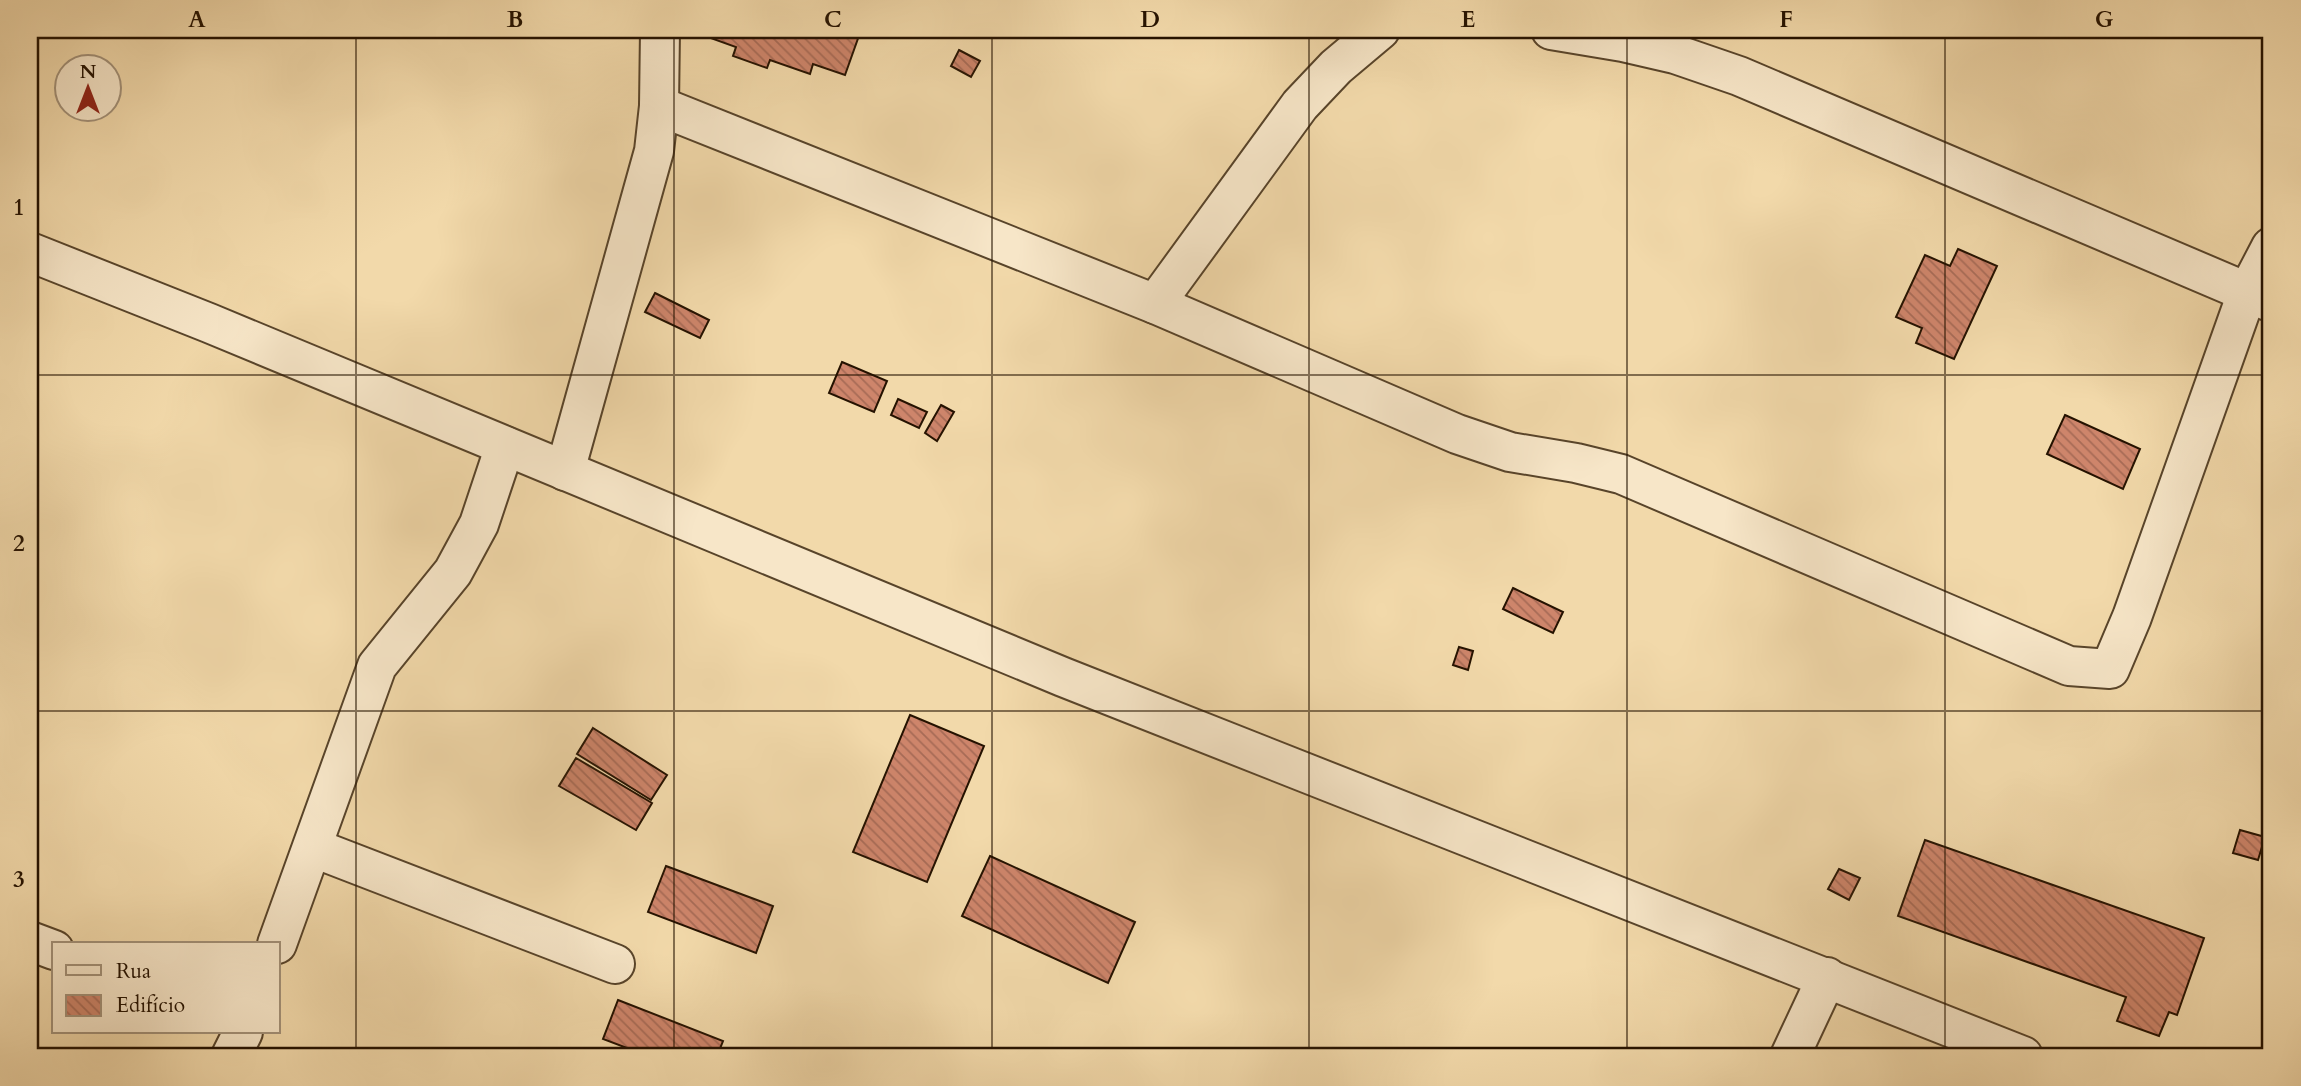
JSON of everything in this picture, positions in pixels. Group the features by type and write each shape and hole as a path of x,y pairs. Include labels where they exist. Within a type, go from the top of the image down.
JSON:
{"street":[{"path":"565,471 654,151 659,106 660,30"},
{"path":"1155,304 1300,105 1336,67 1380,30"},
{"path":"1551,30 1675,54 1739,76 2259,297"},
{"path":"659,106 1155,304 1457,434 1510,452 1621,474 2069,666 2110,669 2259,297 2271,247"},
{"path":"30,252 1063,677 2023,1056"},
{"path":"278,942 314,848 377,666 453,572 479,524 505,446"},
{"path":"314,848 615,964"},
{"path":"30,942 52,949"},
{"path":"1790,1056 1827,977"},
{"path":"231,1056 242,1034"}],"building":[{"path":"708,30 861,30 845,75 813,64 810,74 770,60 767,68 733,56 736,47 705,36"},
{"path":"959,50 980,61 971,77 951,66"},
{"path":"1958,249 1997,266 1954,359 1916,343 1922,328 1896,317 1925,255 1950,266"},
{"path":"655,293 709,320 700,338 645,312"},
{"path":"842,362 887,381 874,412 829,393"},
{"path":"898,399 927,412 919,428 891,415"},
{"path":"941,405 954,412 937,441 925,433"},
{"path":"2065,415 2140,449 2123,489 2047,454"},
{"path":"1513,588 1563,612 1553,633 1503,609"},
{"path":"1459,647 1473,651 1468,670 1453,665"},
{"path":"910,715 984,746 927,882 853,852"},
{"path":"593,728 667,775 651,800 577,754"},
{"path":"576,758 652,803 636,830 559,786"},
{"path":"2240,830 2265,837 2258,860 2233,853"},
{"path":"1925,840 2204,938 2177,1015 2169,1012 2159,1036 2117,1021 2126,997 1898,916"},
{"path":"990,856 1135,922 1108,983 962,916"},
{"path":"666,866 773,906 756,953 648,912"},
{"path":"1839,869 1860,878 1849,900 1828,889"},
{"path":"618,1000 723,1041 717,1056 648,1056 603,1039"}]}
